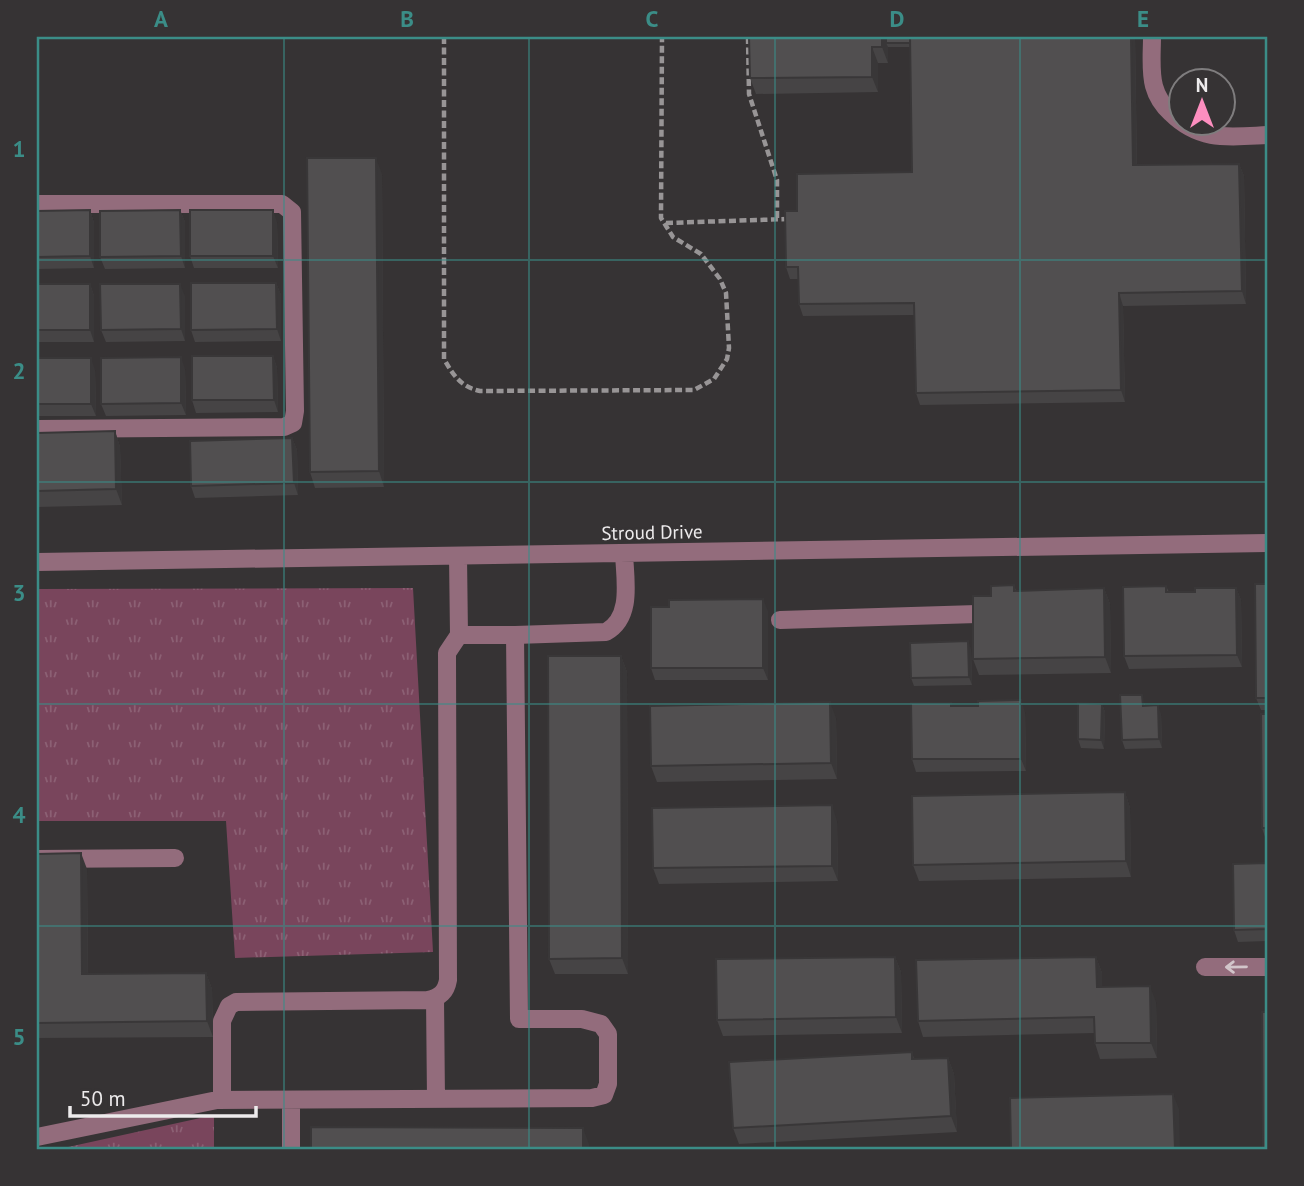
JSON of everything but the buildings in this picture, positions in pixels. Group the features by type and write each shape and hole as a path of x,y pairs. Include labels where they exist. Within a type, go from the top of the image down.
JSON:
{"street":[{"path":"1152,37 1153,84 1160,102 1180,122 1201,134 1222,137 1267,135"},
{"path":"37,204 282,204 292,212 295,411 293,423 284,427 37,429"},
{"name":"Stroud Drive","path":"37,562 1267,543"},
{"path":"459,635 606,632 615,628 625,609 624,553"},
{"path":"222,1100 222,1021 229,1006 236,1002 435,998 447,988 447,653 459,635 458,556"},
{"path":"780,620 977,614"},
{"path":"37,1138 222,1100 604,1096 607,1088 608,1034 601,1024 582,1019 519,1019 515,635"},
{"path":"37,859 175,858"},
{"path":"1205,967 1267,967"},
{"path":"435,998 436,1099"},
{"path":"291,1100 291,1149"}],"path":[{"path":"444,37 444,359 455,379 480,391 694,390 714,379 727,359 729,348 726,293 720,279 701,254 673,237 662,218 662,37"},
{"path":"748,37 750,94 777,180 777,220"},
{"path":"665,223 788,219"}],"green space":[{"path":"413,588 433,952 235,958 226,821 37,821 37,589"},
{"path":"214,1115 214,1149 59,1149"}]}
